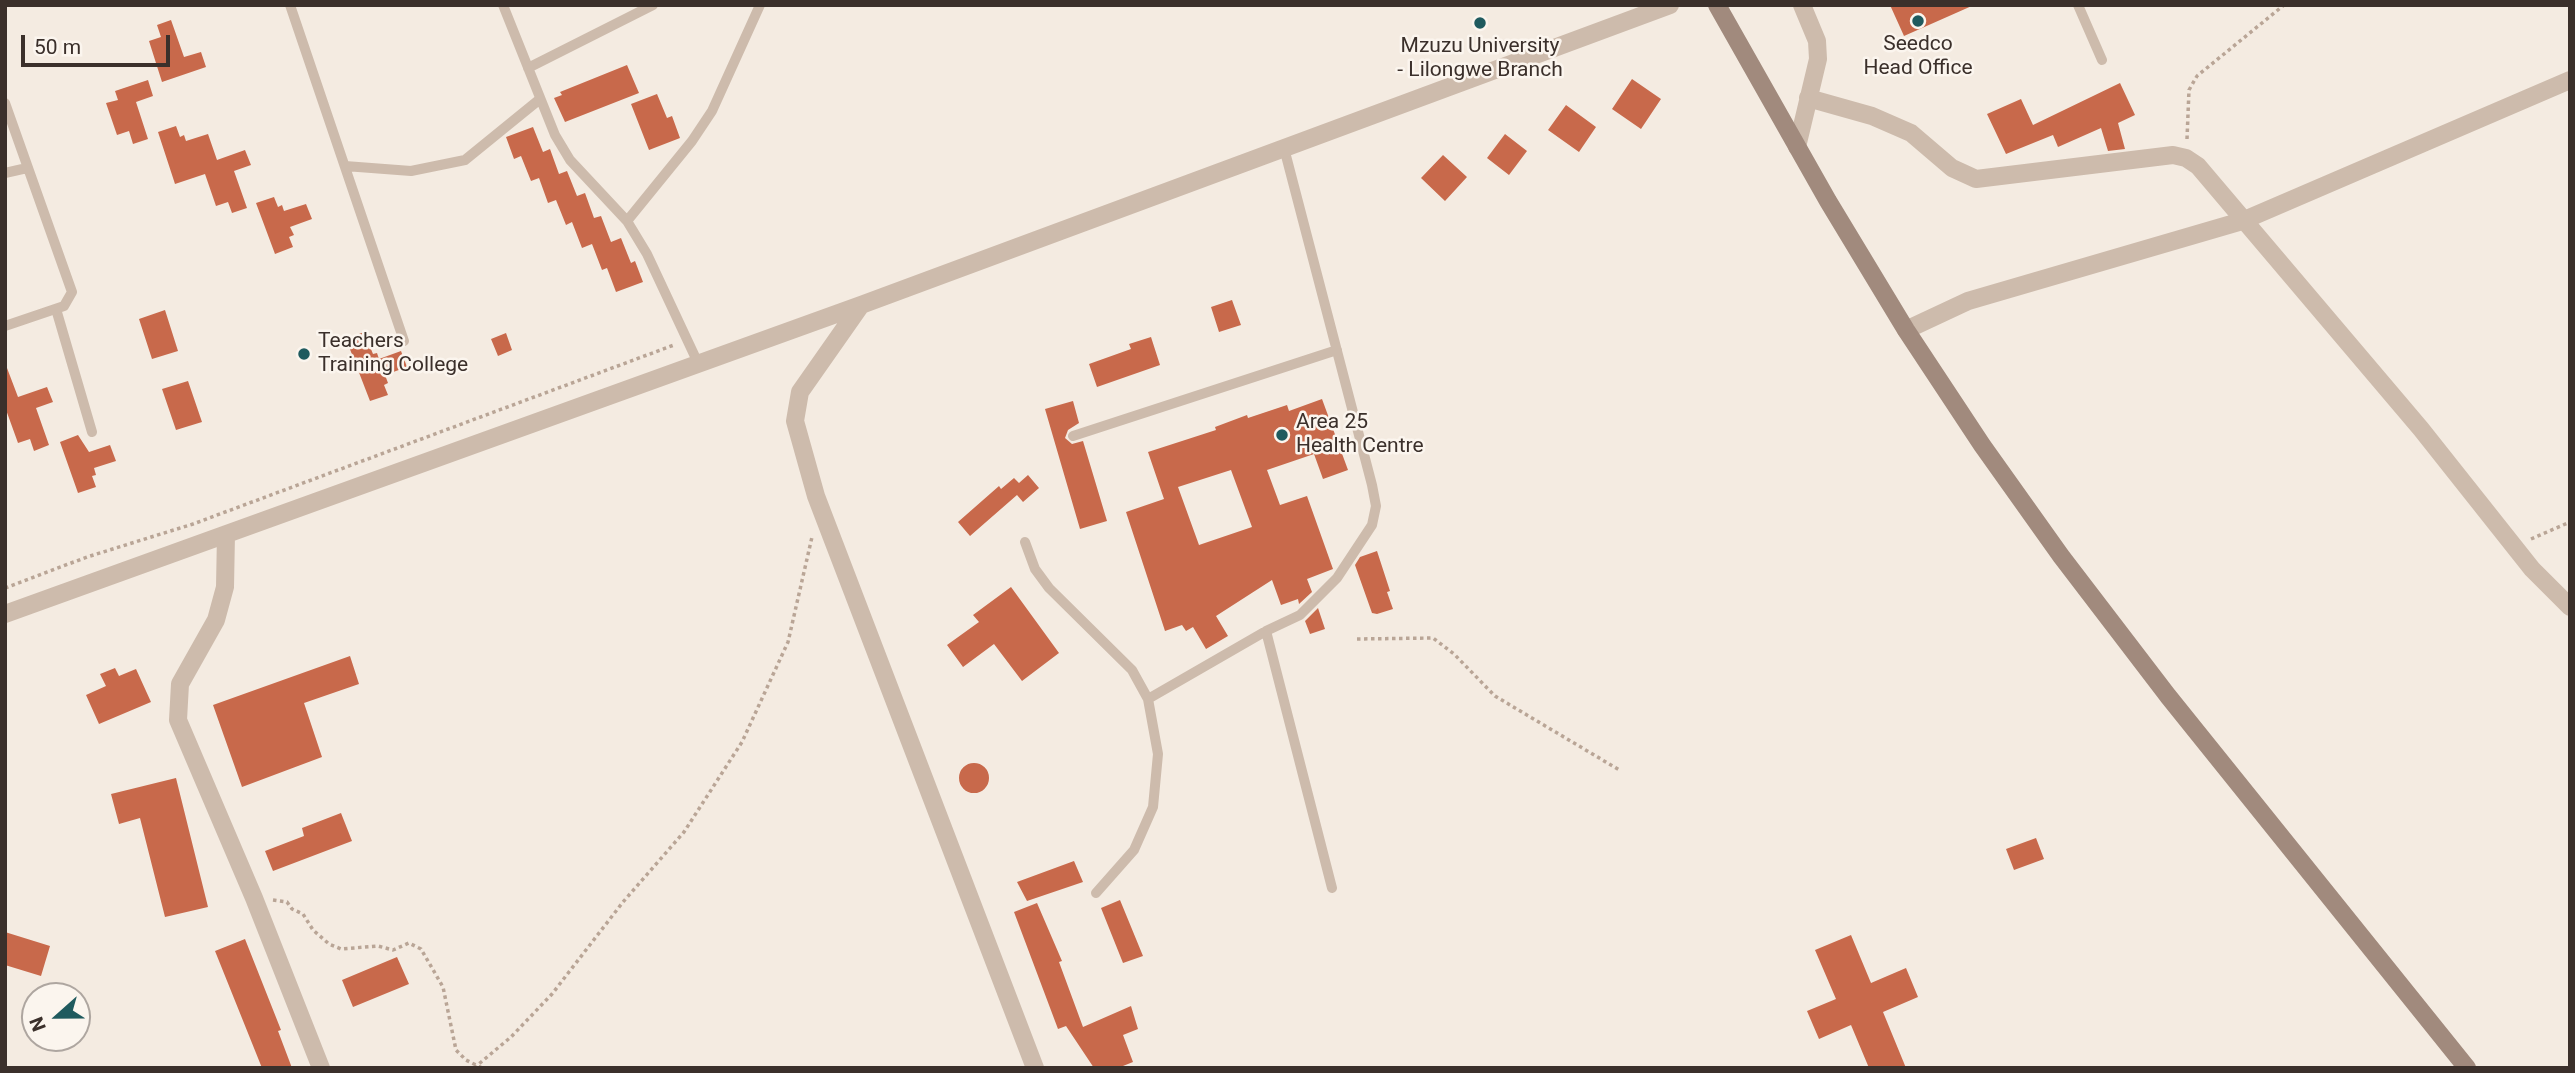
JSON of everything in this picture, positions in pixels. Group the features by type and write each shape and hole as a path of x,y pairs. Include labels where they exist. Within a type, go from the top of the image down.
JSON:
{"main road":[{"path":"1717,5 1797,147 1906,330 1982,445 2061,556 2265,819 2467,1068"}],"street":[{"path":"5,614 860,304 1670,5"},
{"path":"1797,147 1818,59 1817,41 1802,5"},
{"path":"1906,330 1968,301 2062,272 2177,242 2242,220 2570,80"},
{"path":"1808,98 1872,116 1911,133 1952,168 1976,179 2173,155 2186,158 2198,166 2421,429 2514,548 2570,607"},
{"path":"860,304 800,392 795,406 795,421 816,496 1035,1068"},
{"path":"226,534 225,587 216,620 180,684 178,720 254,898 321,1068"}],"lane":[{"path":"290,5 404,341"},
{"path":"503,5 555,135 570,160 627,221 690,340 698,363"},
{"path":"528,68 653,5"},
{"path":"627,221 692,141 712,111 760,5"},
{"path":"2078,5 2102,60"},
{"path":"345,166 411,171 465,159 540,99"},
{"path":"5,103 72,292 64,306 5,326"},
{"path":"1148,699 1266,631 1300,615 1336,578 1372,525 1376,506 1372,485 1284,148"},
{"path":"5,173 27,168"},
{"path":"56,309 92,432"},
{"path":"1073,436 1337,350"},
{"path":"1025,542 1035,569 1049,588 1132,670 1148,699 1158,754 1153,807 1134,850 1096,893"},
{"path":"1266,631 1332,888"}],"path":[{"path":"2186,158 2189,90 2197,75 2284,5"},
{"path":"2570,311 2570,322"},
{"path":"5,588 87,557 193,524 690,340"},
{"path":"2514,548 2570,522"},
{"path":"474,1068 480,1066 552,994 623,902 684,832 742,743 788,642 814,529"},
{"path":"1357,639 1433,638 1454,654 1495,696 1621,771"},
{"path":"254,898 287,902 292,909 303,914 313,930 328,944 341,949 378,946 393,950 409,943 421,949 443,987 456,1049 466,1060 480,1066"}],"building":[{"name":"Seedco Head Office","path":"1890,5 1974,5 1904,36"},
{"path":"171,20 184,57 201,52 206,67 162,82 149,41 161,37 157,25"},
{"path":"627,65 639,93 565,122 554,98 562,95 560,92"},
{"path":"1632,79 1661,99 1641,129 1612,109"},
{"path":"148,80 153,96 136,102 148,139 133,144 129,131 117,135 106,103 118,100 115,91"},
{"path":"2120,83 2135,115 2118,123 2125,149 2108,151 2101,128 2058,147 2053,135 2006,154 1987,114 2021,99 2033,125"},
{"path":"657,94 667,118 672,116 680,138 649,150 631,104"},
{"path":"1566,105 1596,127 1579,152 1548,130"},
{"path":"176,126 180,137 184,135 186,141 208,134 217,160 245,150 251,165 234,171 247,208 232,213 228,202 216,206 205,174 175,184 158,132"},
{"path":"533,127 543,152 550,149 559,174 567,171 577,196 585,193 594,218 601,216 611,242 621,238 631,263 635,261 643,282 616,292 607,268 602,270 592,244 582,248 572,222 566,225 556,200 548,203 539,178 531,181 521,156 514,159 506,137"},
{"path":"1505,134 1527,151 1509,175 1487,158"},
{"path":"1443,155 1467,177 1445,201 1421,178"},
{"path":"274,197 278,207 282,205 284,211 306,204 312,219 290,227 294,235 289,237 293,247 275,254 256,203"},
{"path":"1232,300 1241,325 1219,332 1211,307"},
{"path":"165,310 178,351 152,359 139,319"},
{"path":"364,332 373,354 377,353 379,359 401,351 407,367 385,375 388,383 384,385 388,395 370,401 346,339"},
{"path":"506,333 512,350 498,356 491,339"},
{"path":"1151,337 1160,365 1097,387 1089,364 1131,349 1129,344"},
{"path":"7,368 18,397 47,387 53,402 36,408 49,445 34,451 30,439 18,443 5,407"},
{"path":"188,381 202,422 176,430 162,389"},
{"path":"1322,399 1348,470 1323,479 1314,454 1267,470 1280,505 1307,496 1333,569 1307,579 1312,592 1299,604 1298,599 1281,605 1272,580 1216,616 1228,636 1206,649 1193,627 1186,631 1182,625 1165,631 1126,512 1164,499 1148,452 1216,430 1215,427 1247,415 1248,418 1287,405 1289,411","holes":["1231,470 1252,527 1199,545 1178,487"]},
{"path":"1073,401 1079,423 1068,430 1065,438 1072,444 1083,441 1107,521 1080,529 1045,409"},
{"path":"78,435 89,452 110,445 116,461 94,468 96,475 92,476 96,487 78,493 60,442"},
{"path":"1028,475 1039,488 1023,502 1017,495 970,536 958,522 999,486 1001,489 1014,478 1019,483"},
{"path":"1377,551 1393,609 1377,614 1372,613 1355,565 1360,557"},
{"path":"1011,587 1059,653 1022,681 994,644 963,667 947,645 979,622 973,615"},
{"path":"1318,608 1325,629 1310,634 1305,621"},
{"path":"350,656 359,684 304,703 322,757 242,787 213,705"},
{"path":"115,668 119,676 136,669 151,702 99,724 86,695 106,686 100,674"},
{"path":"974,763 985,767 989,778 985,789 974,793 963,789 959,778 963,767"},
{"path":"176,778 208,907 165,917 140,818 119,824 111,794"},
{"path":"341,813 352,841 273,871 265,851 304,836 302,828"},
{"path":"2036,838 2044,859 2014,870 2006,849"},
{"path":"1074,861 1083,882 1027,901 1017,882"},
{"path":"1120,900 1143,956 1123,963 1101,908"},
{"path":"1037,903 1062,961 1059,962 1083,1027 1131,1006 1138,1029 1123,1035 1133,1062 1118,1068 1094,1068 1066,1026 1058,1029 1014,912"},
{"path":"5,932 50,946 41,976 5,965"},
{"path":"1851,935 1871,983 1906,968 1918,997 1883,1012 1906,1068 1869,1068 1851,1025 1819,1039 1807,1011 1836,999 1815,950"},
{"path":"245,939 281,1030 278,1031 292,1068 262,1068 215,951"},
{"path":"397,957 409,984 353,1007 342,980"}],"place":[{"name":"Seedco Head Office","path":"1918,21"},
{"name":"Mzuzu University - Lilongwe Branch","path":"1480,23"},
{"name":"Teachers Training College","path":"304,354"},
{"name":"Area 25 Health Centre","path":"1282,435"}]}
